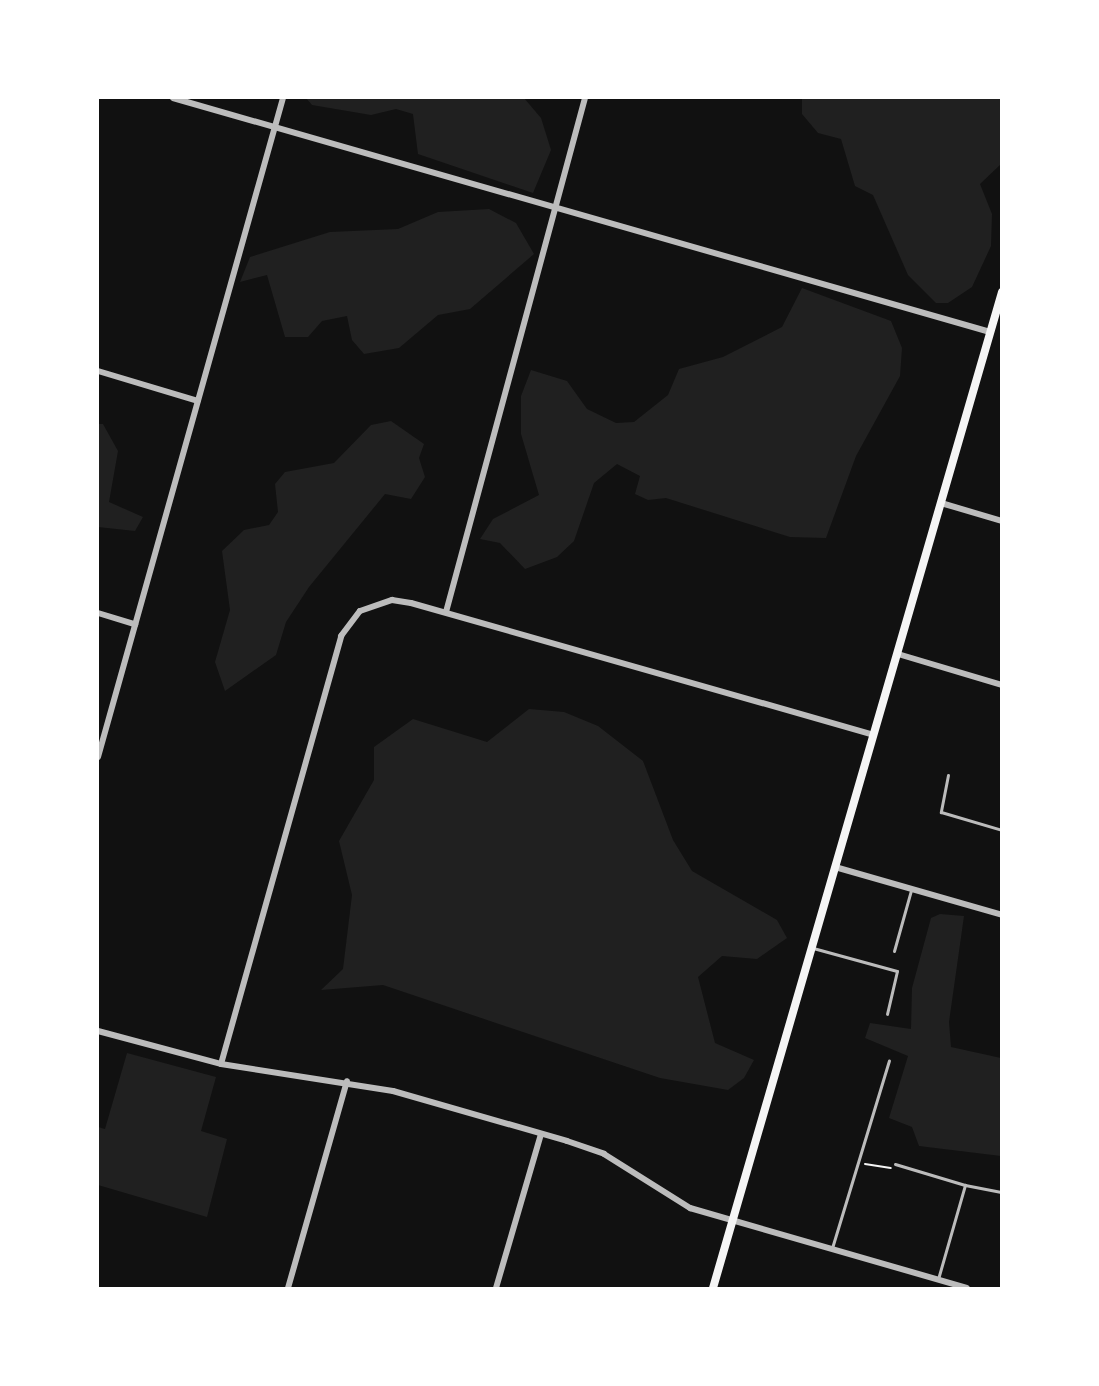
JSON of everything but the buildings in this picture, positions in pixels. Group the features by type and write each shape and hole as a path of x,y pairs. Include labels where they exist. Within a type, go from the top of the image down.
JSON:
{"main road":[{"path":"712,1288 813,948 1002,292"}],"street":[{"path":"173,98 990,332"},
{"path":"98,757 284,98"},
{"path":"446,612 585,98"},
{"path":"98,371 198,402"},
{"path":"941,503 1002,522"},
{"path":"221,1064 341,636 360,611 377,603 392,600 446,612 874,735"},
{"path":"98,614 135,624"},
{"path":"898,654 1002,685"},
{"path":"835,867 1002,915"},
{"path":"98,1031 221,1064 347,1081 541,1134 604,1154 672,1200 732,1221 967,1288"},
{"path":"288,1288 347,1081"},
{"path":"496,1288 541,1134"}],"lane":[{"path":"948,775 941,812 1002,830"},
{"path":"894,951 911,890"},
{"path":"813,948 897,971 887,1014"},
{"path":"832,1250 889,1060"},
{"path":"895,1164 965,1185 1002,1192"},
{"path":"938,1280 965,1185"}],"path":[{"path":"858,1162 888,1171 895,1164"}],"shaded area":[{"path":"306,98 524,98 541,118 551,150 533,193 418,154 413,114 396,109 371,115 312,105"},
{"path":"802,98 1001,98 1001,164 980,184 992,214 991,246 972,287 948,303 936,303 908,275 873,195 855,186 841,139 818,133 802,114"},
{"path":"489,209 516,223 534,254 470,309 438,315 399,348 364,354 352,340 347,316 322,321 308,337 285,337 267,275 240,282 250,257 330,232 398,229 438,212"},
{"path":"802,288 891,321 902,348 900,376 856,456 826,538 790,537 666,498 648,500 635,494 640,476 617,464 594,483 574,541 557,557 525,569 500,543 480,539 493,519 539,495 521,434 521,396 531,370 567,381 587,409 616,423 634,422 668,395 679,369 723,357 782,327"},
{"path":"391,421 424,444 419,458 425,477 411,499 385,494 309,587 286,622 276,655 225,691 215,662 230,610 222,551 244,530 269,525 278,512 275,484 285,472 334,463 371,425"},
{"path":"98,424 103,424 118,451 109,502 143,517 135,531 98,527"},
{"path":"529,709 564,712 598,726 643,761 673,840 692,871 777,920 787,938 757,959 722,956 698,977 715,1043 754,1060 744,1078 728,1090 660,1078 383,985 321,990 343,969 352,895 339,841 374,780 374,747 413,719 487,742"},
{"path":"940,914 964,916 949,1022 951,1047 1001,1058 1001,1156 919,1146 912,1127 889,1118 908,1056 865,1038 870,1023 911,1029 912,988 931,918"},
{"path":"127,1053 216,1077 201,1131 227,1139 207,1217 98,1185 98,1127 105,1129"}]}
